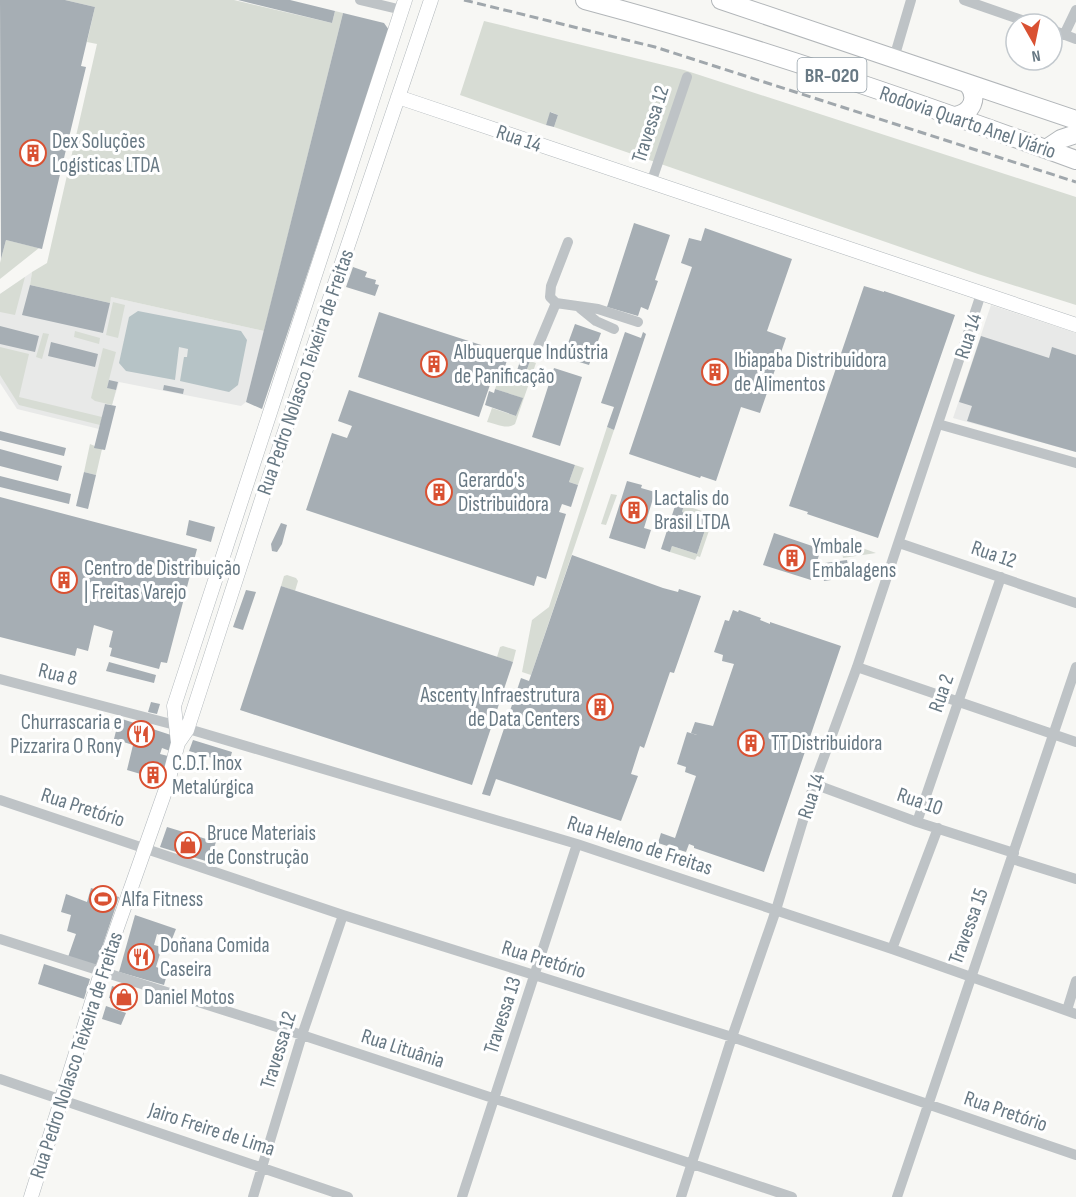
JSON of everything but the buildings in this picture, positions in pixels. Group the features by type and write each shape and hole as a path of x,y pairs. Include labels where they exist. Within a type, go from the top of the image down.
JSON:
{"highway":[{"name":"Rodovia Quarto Anel Viário","path":"585,0 716,36 955,116 1076,160"},
{"name":"Rodovia Quarto Anel Viário","path":"721,0 1076,120"},
{"path":"955,116 967,111 972,104 974,95 968,84"},
{"path":"1046,149 1060,139 1076,134"}],"main road":[{"name":"Rua Pedro Nolasco Teixeira de Freitas","path":"31,1197 101,973 167,786 181,727 431,0"},
{"name":"Rua Pedro Nolasco Teixeira de Freitas","path":"181,727 174,706 404,5"},
{"name":"Rua 14","path":"398,97 1076,325"},
{"path":"314,280 333,287"}],"street":[{"path":"360,0 404,5"},
{"path":"894,58 910,0"},
{"path":"964,0 1004,14"},
{"path":"1076,10 1064,35 1076,39"},
{"name":"Travessa 12","path":"651,183 687,77"},
{"path":"568,242 551,286 550,297 556,303 598,309 638,322"},
{"name":"Rua 14","path":"681,1197 732,1037 776,910 814,784 857,667 981,294"},
{"path":"535,353 556,303"},
{"path":"580,308 596,321 614,329"},
{"path":"938,424 1076,463"},
{"name":"Rua 12","path":"899,543 1076,603"},
{"name":"Rua 2","path":"917,822 1001,577"},
{"path":"857,667 1076,742"},
{"name":"Travessa 15","path":"897,1197 1076,667"},
{"name":"Rua 8","path":"0,679 181,727"},
{"name":"Rua Heleno de Freitas","path":"181,727 577,844 892,949 1071,1012"},
{"name":"Rua 10","path":"814,784 1076,879"},
{"name":"Rua Pretório","path":"0,800 343,915 732,1037 1076,1155"},
{"path":"892,949 938,828"},
{"name":"Travessa 13","path":"462,1197 577,844"},
{"name":"Travessa 12","path":"253,1197 302,1035 343,915"},
{"name":"Rua Lituânia","path":"0,939 101,973 302,1035 792,1197"},
{"path":"1071,1012 1076,981"},
{"name":"Jairo Freire de Lima","path":"0,1079 348,1197"}],"shaded area":[{"path":"65,0 234,0 332,23 335,11 343,13 264,331 111,297 110,303 30,285 32,272 47,263 97,44 87,42 95,7"},
{"path":"484,21 684,70 1076,197 1076,305 978,274 554,127 558,115 551,112 546,125 460,95"},
{"path":"6,240 39,248 0,279 0,263"},
{"path":"32,272 30,285 109,303 111,297 264,331 246,402 241,406 119,382 112,405 105,404 99,429 17,409 0,383 0,294"},
{"path":"25,277 15,315 0,312 0,294"},
{"path":"113,302 125,305 118,338 106,335"},
{"path":"991,305 1076,333 1076,452 953,418"},
{"path":"138,311 241,331 247,340 238,385 229,392 180,381 184,357 187,357 188,349 179,347 175,380 126,371 119,363 129,317"},
{"path":"75,331 100,338 99,344 74,337"},
{"path":"43,333 49,334 42,359 36,357"},
{"path":"0,347 29,354 19,397 102,417 100,425 19,405 0,375"},
{"path":"103,348 116,352 107,388 116,390 112,405 91,398"},
{"path":"530,361 536,363 515,424 505,427 487,422 492,408 516,416 522,398 495,389 500,376 522,383"},
{"path":"607,427 614,430 531,675 522,672 532,620 549,607"},
{"path":"90,444 102,449 96,475 84,472"},
{"path":"575,465 584,468 578,485 569,482"},
{"path":"611,494 617,495 606,525 601,524"},
{"path":"684,505 711,514 710,518 713,519 700,557 697,556 695,560 670,552 672,546 697,554 708,521 682,512"},
{"path":"840,540 876,553 843,558"},
{"path":"287,575 298,581 295,591 281,586 284,576"},
{"path":"500,647 516,650 513,662 497,657"}],"railway":[{"path":"464,0 655,47 1076,182"}],"place":[{"name":"Dex Soluções Logísticas LTDA","path":"33,153"},
{"name":"Albuquerque Indústria de Panificação","path":"434,364"},
{"name":"Ibiapaba Distribuidora de Alimentos","path":"715,372"},
{"name":"Gerardo's Distribuidora","path":"439,492"},
{"name":"Lactalis do Brasil LTDA","path":"634,510"},
{"name":"Ymbale Embalagens","path":"792,558"},
{"name":"Centro de Distribuição | Freitas Varejo","path":"64,580"},
{"name":"Ascenty Infraestrutura de Data Centers","path":"600,707"},
{"name":"Churrascaria e Pizzarira O Rony","path":"141,734"},
{"name":"TT Distribuidora","path":"751,743"},
{"name":"C.D.T. Inox Metalúrgica","path":"153,775"},
{"name":"Bruce Materiais de Construção","path":"188,845"},
{"name":"Alfa Fitness","path":"103,899"},
{"name":"Doñana Comida Caseira","path":"141,957"},
{"name":"Daniel Motos","path":"124,997"}]}
